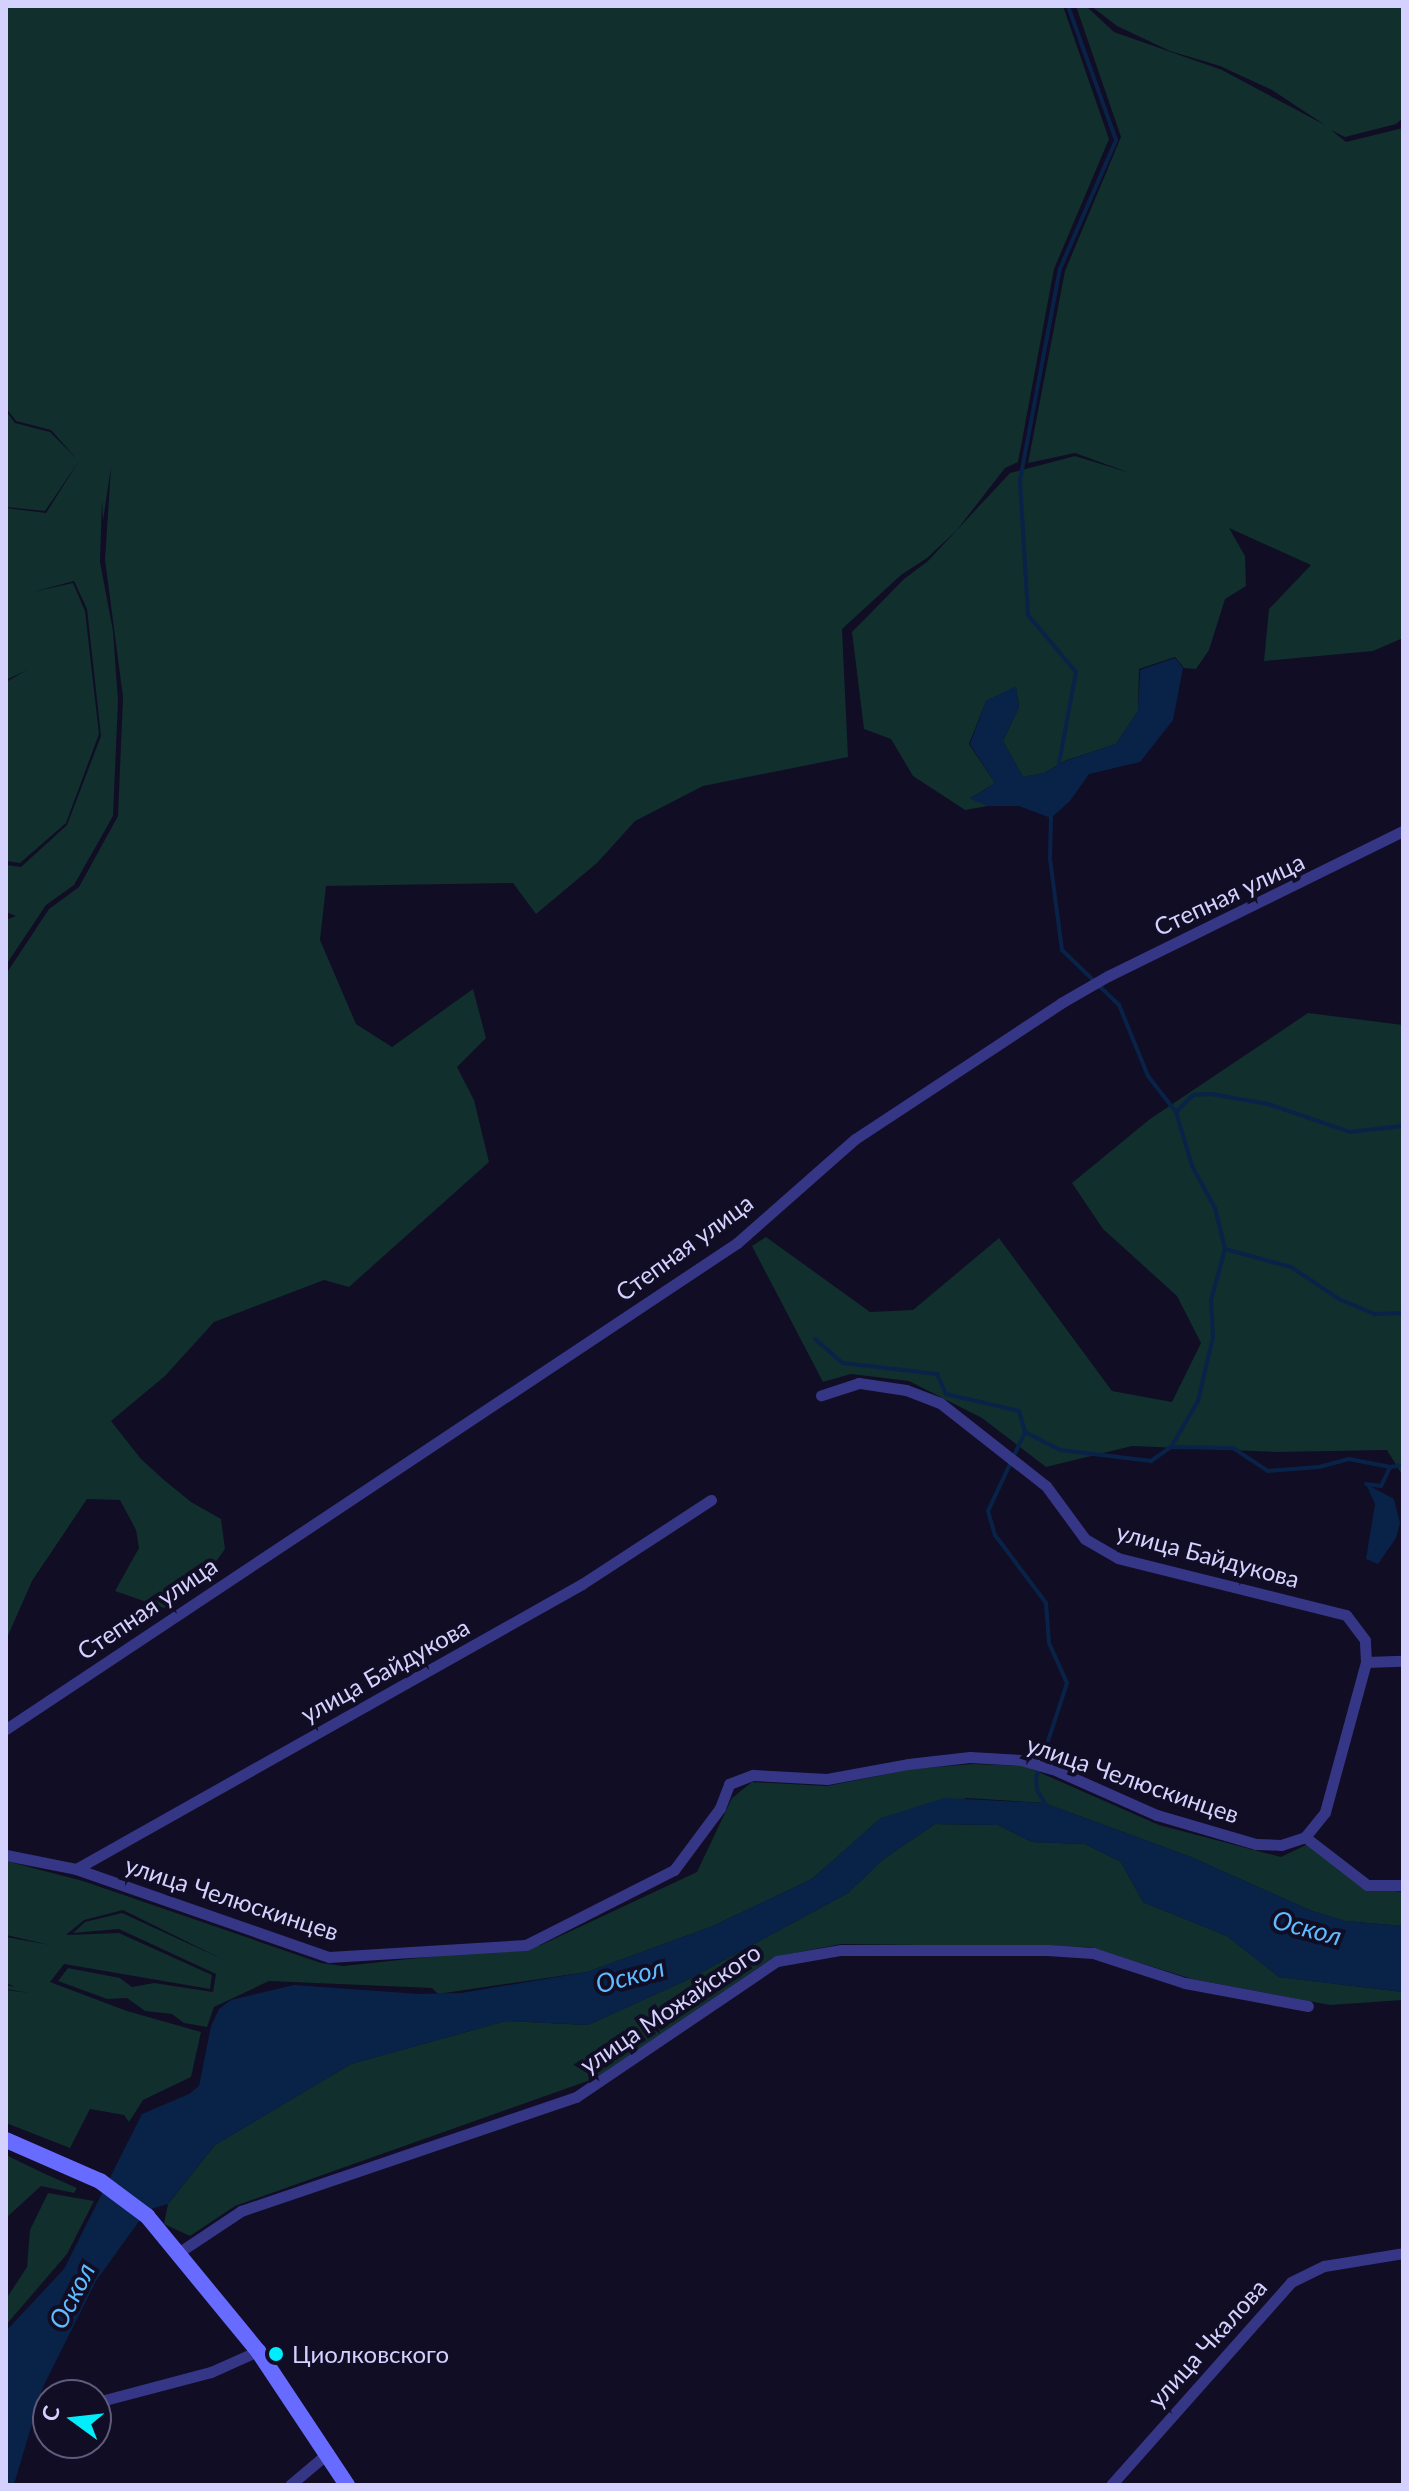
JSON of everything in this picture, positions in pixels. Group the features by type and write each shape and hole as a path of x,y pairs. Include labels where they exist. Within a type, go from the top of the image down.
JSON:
{"main road":[{"path":"6,2140 100,2181 147,2216 258,2351 347,2485"}],"street":[{"name":"Степная улица","path":"6,1729 737,1243 855,1139 1088,987 1403,831"},
{"name":"улица Байдукова","path":"821,1395 859,1383 906,1390 940,1403 1046,1486 1085,1539 1118,1558 1346,1615 1365,1640 1366,1662"},
{"name":"улица Байдукова","path":"76,1869 582,1584 711,1500"},
{"path":"1403,1661 1366,1662 1325,1812 1305,1837 1367,1885 1403,1885"},
{"name":"улица Челюскинцев","path":"6,1855 76,1869 329,1957 526,1945 674,1870 720,1808 729,1784 753,1775 827,1779 908,1764 970,1757 1021,1760 1053,1769 1157,1815 1256,1844 1281,1845 1305,1837"},
{"name":"улица Можайского","path":"178,2253 241,2211 576,2097 777,1961 841,1950 1047,1950 1093,1953 1185,1983 1308,2006"},
{"name":"улица Чкалова","path":"1111,2485 1291,2282 1324,2266 1403,2253"},
{"path":"112,2398 211,2372 258,2351"},
{"path":"290,2485 328,2453"}],"green space":[{"path":"6,6 1063,6 1109,139 1054,269 1018,462 1005,468 956,531 927,558 901,575 842,629 848,757 703,786 635,821 597,863 536,914 513,883 326,886 320,940 356,1024 392,1047 473,989 486,1038 457,1067 474,1100 489,1162 349,1287 324,1280 214,1322 165,1376 111,1421 141,1459 164,1480 191,1502 221,1519 225,1549 196,1589 164,1608 115,1591 139,1548 136,1530 120,1500 87,1499 32,1581 6,1640 6,974 49,909 79,887 118,816 123,697 105,560 111,467 103,521 102,501 100,562 113,631 118,701 113,816 74,885 46,905 6,965 6,920 16,916 6,912 6,865 21,867 67,825 101,736 87,609 74,581 33,592 73,583 85,611 99,734 66,823 20,863 6,861 6,682 27,670 6,680 6,508 46,513 79,461 45,511 6,507 6,411 15,423 50,432 76,458 51,430 16,421 6,408"},
{"path":"1076,6 1086,6 1114,32 1222,70 1325,125 1272,90 1220,66 1170,51 1117,26 1091,6 1403,6 1403,118 1396,124 1345,137 1331,130 1346,142 1403,128 1403,638 1373,651 1264,661 1269,609 1311,565 1229,528 1245,556 1246,586 1225,599 1209,650 1196,669 1184,668 1175,657 1139,669 1138,711 1116,744 1067,760 1044,773 1023,777 1003,741 1019,707 1016,687 986,701 969,744 995,783 971,798 988,806 965,810 913,776 891,739 864,729 852,632 904,579 928,561 1010,473 1075,456 1130,473 1075,453 1028,463 1065,271 1121,137"},
{"path":"1308,1013 1403,1025 1403,1476 1387,1450 1275,1452 1132,1446 1046,1467 982,1418 909,1381 851,1374 823,1382 752,1246 766,1237 870,1312 913,1310 999,1238 1112,1391 1172,1402 1201,1343 1177,1296 1103,1229 1072,1183 1150,1119"},
{"path":"973,1764 1025,1766 1159,1825 1281,1857 1308,1844 1364,1887 1403,1892 1403,1926 1345,1921 1312,1911 1191,1857 1044,1803 967,1798 881,1818 812,1879 713,1926 587,1972 438,1994 432,1988 269,1981 214,2007 207,2027 184,2023 172,2014 145,2011 127,1998 107,1999 58,1981 68,1968 120,1978 132,1987 154,1983 213,1992 216,1974 119,1929 73,1933 85,1922 122,1913 222,1959 123,1910 84,1920 66,1935 119,1933 212,1975 210,1989 64,1964 50,1982 127,2011 201,2032 191,2077 143,2100 129,2122 124,2115 90,2109 70,2148 6,2123 6,1990 29,1993 6,1989 6,1985 15,1987 6,1983 6,1937 50,1945 6,1935 6,1861 83,1881 321,1963 343,1966 541,1945 697,1872 732,1798 752,1782 827,1786 913,1769"},
{"path":"935,1824 998,1825 1032,1842 1085,1844 1121,1862 1143,1902 1227,1936 1279,1977 1403,1992 1403,2000 1330,2005 1192,1979 1089,1947 841,1944 774,1957 596,2078 235,2206 190,2236 164,2224 168,2204 215,2145 351,2064 506,2021 588,2025 687,1980 848,1893 881,1861"},
{"path":"6,2155 77,2188 74,2193 41,2186 6,2218"},
{"path":"48,2193 94,2201 67,2254 6,2325 6,2299 27,2267 30,2230"}],"water":[{"path":"1175,658 1183,668 1173,720 1140,762 1089,774 1070,801 1051,818 1019,806 988,806 970,799 995,783 970,744 986,701 1016,686 1019,707 1003,741 1023,777 1044,773 1068,760 1116,744 1138,711 1140,670"},
{"path":"1366,1484 1394,1499 1400,1523 1396,1538 1378,1564 1366,1559 1375,1504"},
{"name":"Оскол","path":"944,1798 1044,1803 1191,1857 1312,1911 1345,1921 1403,1926 1403,1992 1279,1977 1227,1936 1143,1902 1121,1862 1085,1844 1032,1842 998,1825 935,1824 881,1861 848,1893 687,1980 588,2025 506,2021 351,2064 215,2145 168,2204 147,2210 96,2281 47,2379 32,2379 32,2424 15,2481 13,2485 6,2485 6,2331 64,2269 142,2114 189,2094 199,2086 211,2026 219,2009 231,2000 294,1985 419,1994 461,1993 587,1972 713,1926 812,1879 881,1818"}],"waterway":[{"path":"1058,769 1076,672 1028,615 1020,480 1060,269 1116,140 1068,6"},
{"path":"1025,1432 1060,1450 1151,1461 1171,1447 1198,1401 1213,1337 1211,1300 1225,1249 1215,1208 1192,1166 1176,1112 1148,1076 1119,1005 1062,950 1050,859 1051,814"},
{"path":"1176,1112 1193,1095 1211,1094 1268,1104 1350,1132 1403,1126"},
{"path":"1225,1249 1291,1267 1339,1299 1375,1314 1403,1313"},
{"path":"815,1339 843,1363 937,1374 946,1394 1019,1411 1025,1432 988,1511 995,1535 1046,1603 1049,1643 1067,1683 1036,1778 1037,1790 1046,1805"},
{"path":"1171,1447 1233,1448 1268,1471 1319,1467 1349,1459 1390,1467 1381,1486 1366,1484"},
{"path":"1390,1467 1403,1465"}],"place":[{"name":"Циолковского","path":"276,2354"}]}
